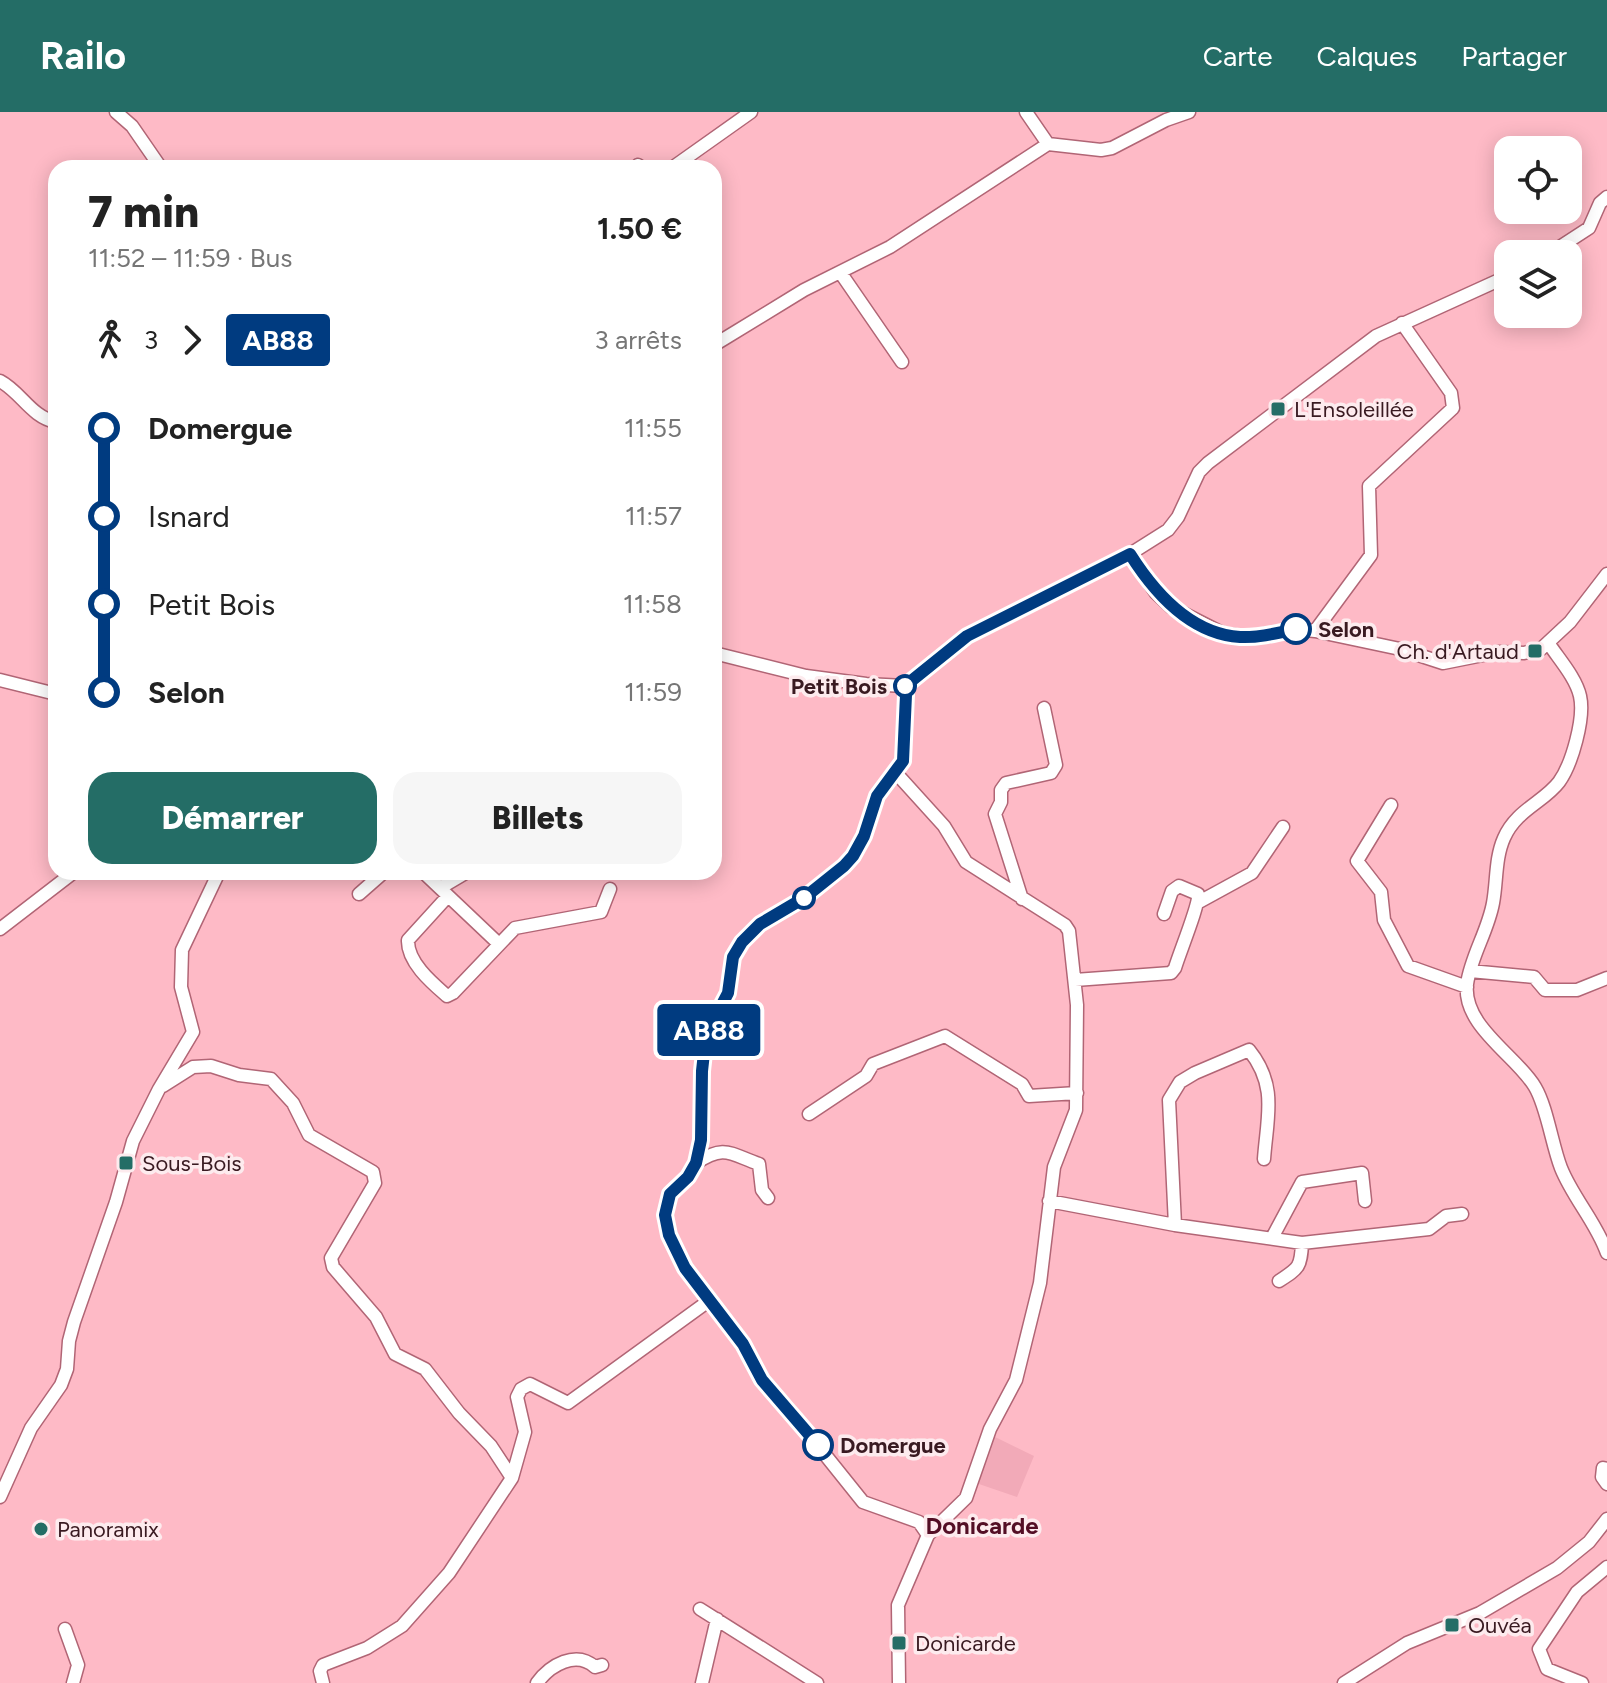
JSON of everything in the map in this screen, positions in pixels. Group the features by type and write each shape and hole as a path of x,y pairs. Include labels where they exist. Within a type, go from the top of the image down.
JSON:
{"street":[{"path":"116,112 132,126 155,160"},
{"path":"683,160 751,112"},
{"path":"1026,112 1048,144"},
{"path":"722,340 804,290 890,247 1048,144 1101,150 1112,148 1166,120 1189,112"},
{"path":"1571,240 1589,228 1600,203 1607,197"},
{"path":"840,272 902,362"},
{"path":"722,655 806,676 905,686 967,636 1130,554 1174,524 1199,472 1208,463 1366,343 1402,323 1494,282"},
{"path":"1315,631 1371,555 1369,486 1453,408 1451,393 1402,323"},
{"path":"0,381 13,388 38,415 48,419"},
{"path":"1130,554 1156,593 1171,607 1214,630 1237,637 1296,629 1315,631 1400,649 1443,663 1498,652 1535,651 1549,644 1607,574"},
{"path":"1549,644 1581,696 1576,746 1558,783 1515,821 1504,838 1493,904 1470,971 1468,1002 1486,1033 1535,1087 1562,1170 1599,1231 1607,1253"},
{"path":"0,680 48,692"},
{"path":"905,686 904,752 896,773 877,796 859,846 844,866 804,898 760,924 742,942 733,957 728,993 706,1035 701,1140 696,1163 688,1177 670,1194 665,1215 677,1254 743,1344 762,1380 863,1502 919,1522 928,1535"},
{"path":"1022,899 995,814 1006,783 1051,773 1056,765 1044,708"},
{"path":"896,773 944,826 966,862 1065,925 1069,931 1075,980 1077,1093 1076,1110 1054,1167 1040,1283 1016,1380 990,1429 966,1498 928,1535 897,1612 899,1683"},
{"path":"1391,805 1357,861 1381,892 1384,920 1408,966 1467,987"},
{"path":"1199,902 1252,873 1283,827"},
{"path":"0,929 64,880"},
{"path":"0,1497 31,1428 61,1385 67,1369 74,1322 116,1202 133,1141 193,1032 181,987 182,950 215,880"},
{"path":"359,894 375,880"},
{"path":"431,880 499,944"},
{"path":"458,880 444,892 408,940 412,959 447,996 515,928 601,912 610,889"},
{"path":"1075,980 1171,973 1199,902 1198,894 1179,886 1172,891 1164,914"},
{"path":"1470,971 1534,977 1545,990 1577,990 1607,978"},
{"path":"809,1114 866,1076 873,1064 945,1036 1022,1084 1029,1096 1077,1093"},
{"path":"1175,1225 1169,1100 1180,1082 1249,1050 1260,1064 1269,1088 1264,1159"},
{"path":"159,1089 193,1067 211,1066 239,1075 271,1079 293,1103 309,1135 373,1172 375,1183 331,1258 333,1267 376,1317 395,1354 425,1369 459,1413 491,1446 512,1478"},
{"path":"696,1163 713,1152 721,1151 759,1164 762,1190 768,1198"},
{"path":"1272,1238 1302,1182 1362,1173 1365,1201"},
{"path":"1049,1201 1175,1225 1302,1243 1429,1229 1446,1216 1462,1214"},
{"path":"1279,1281 1298,1269 1302,1262 1302,1243"},
{"path":"323,1683 320,1671 323,1665 367,1648 402,1626 449,1573 512,1478 525,1432 517,1397 521,1389 530,1384 568,1403 710,1300"},
{"path":"1607,1469 1603,1468 1602,1472 1607,1484"},
{"path":"1344,1683 1407,1643 1480,1613 1557,1568 1589,1542 1607,1519"},
{"path":"1582,1683 1547,1669 1539,1649 1577,1592 1607,1567"},
{"path":"700,1609 802,1679 817,1683"},
{"path":"702,1683 717,1619"},
{"path":"65,1629 78,1665 73,1683"},
{"path":"540,1678 575,1657 587,1660 595,1667 602,1665"}],"shaded area":[{"path":"993,1436 1034,1456 1017,1497 976,1483"}],"bus line":[{"name":"AB88","path":"818,1445 762,1380 743,1344 685,1268 669,1235 665,1215 670,1194 688,1177 696,1163 701,1140 706,1035 728,993 733,957 742,942 760,924 808,894 853,856 864,836 877,796 903,761 905,686 967,636 1130,554 1156,593 1171,607 1214,630 1249,637 1296,629"}],"place":[{"name":"L'Ensoleillée","path":"1278,409"},
{"name":"Selon","path":"1296,629"},
{"name":"Ch. d'Artaud","path":"1535,651"},
{"name":"Petit Bois","path":"905,686"},
{"name":"Sous-Bois","path":"126,1163"},
{"name":"Domergue","path":"818,1445"},
{"name":"Panoramix","path":"41,1529"},
{"name":"Ouvéa","path":"1452,1625"},
{"name":"Donicarde","path":"899,1643"}],"district":[{"name":"Donicarde","path":"982,1526"}]}
